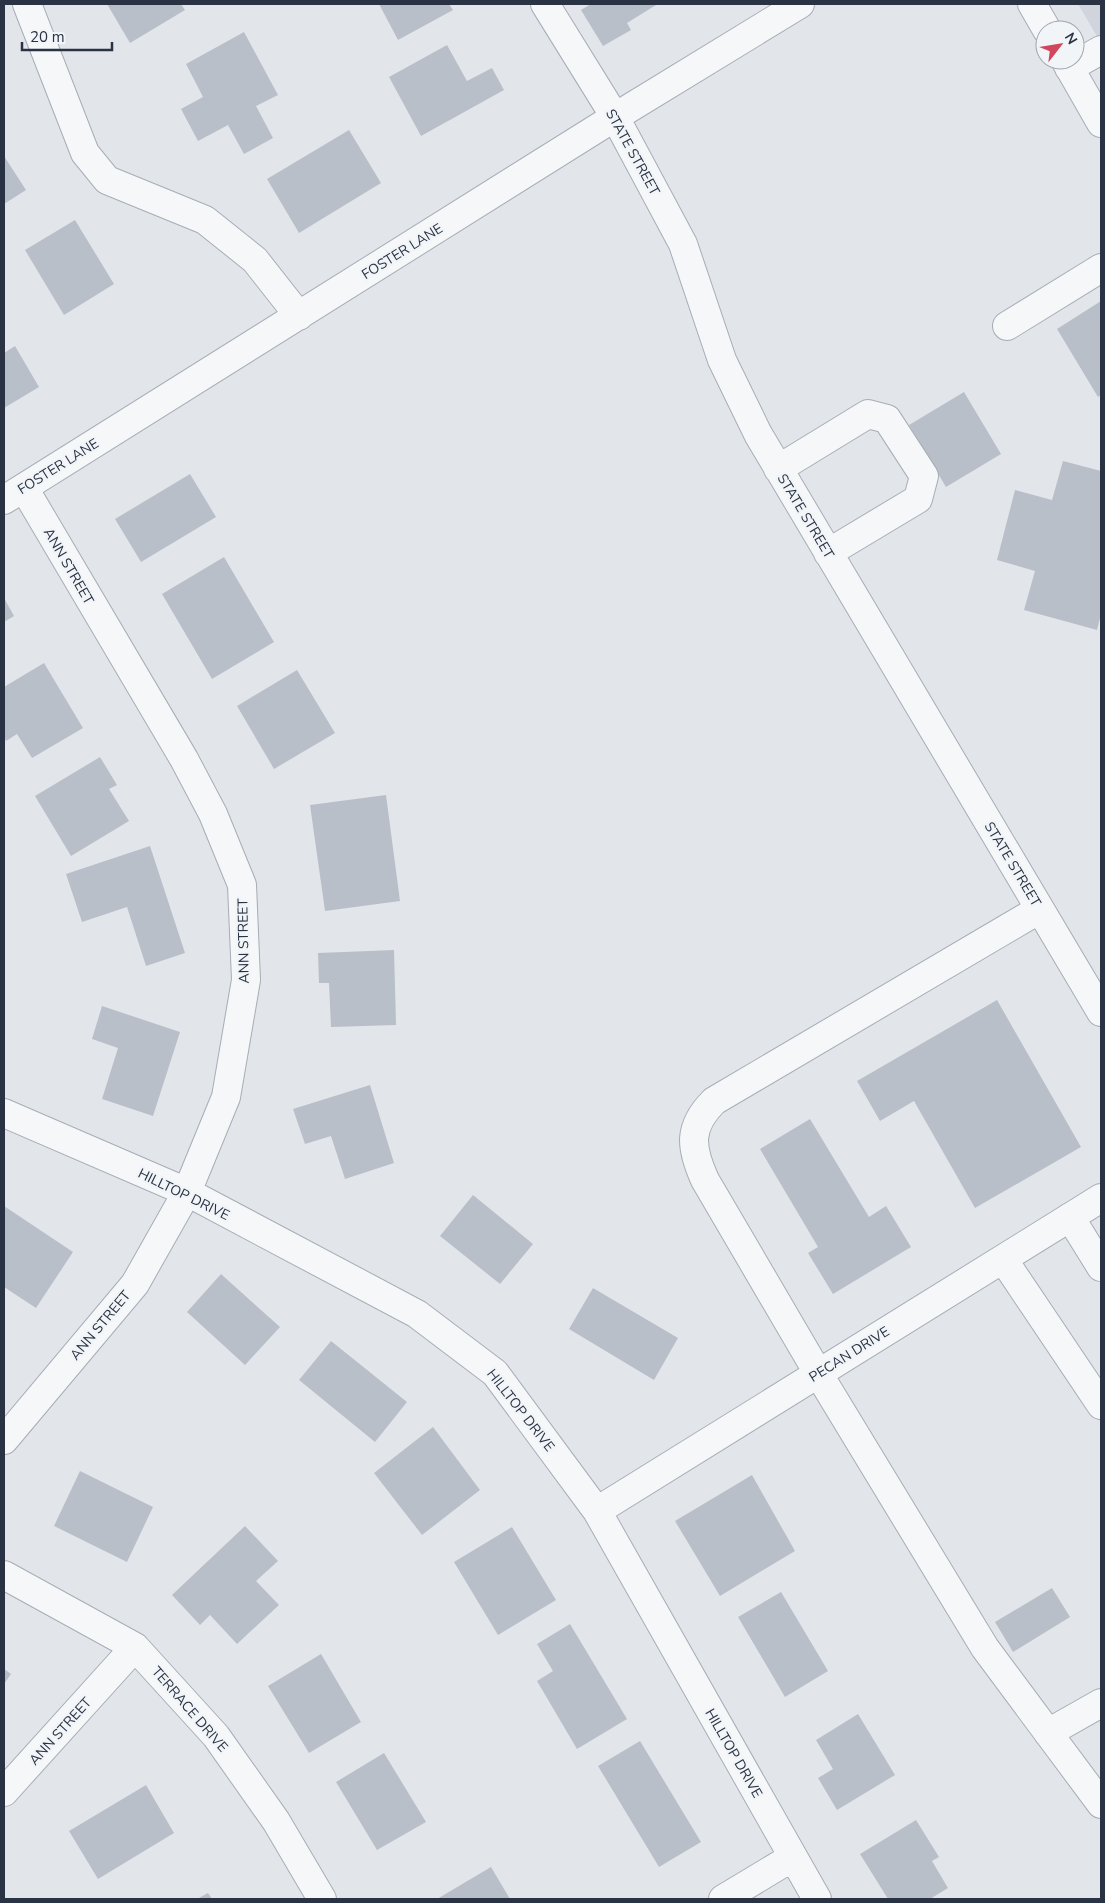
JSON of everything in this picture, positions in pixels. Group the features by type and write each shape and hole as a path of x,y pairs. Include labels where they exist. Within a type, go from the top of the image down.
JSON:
{"street":[{"path":"27,4 85,153 107,180 205,220 255,260 299,316"},
{"name":"STATE STREET","path":"545,4 615,117 683,244 722,360 758,434 1101,1012"},
{"name":"FOSTER LANE","path":"14,494 615,117 800,4"},
{"path":"1032,4 1041,20"},
{"path":"1085,57 1101,50"},
{"path":"1070,70 1101,123"},
{"path":"1007,326 1101,268"},
{"path":"778,468 868,414 887,419 924,476 918,499 828,553"},
{"name":"ANN STREET","path":"4,1440 134,1284 187,1192 226,1097 246,980 242,885 213,814 188,767 14,494"},
{"path":"1040,909 714,1101 702,1113 695,1128 693,1144 696,1160 705,1180 818,1374 985,1648 1101,1804"},
{"name":"HILLTOP DRIVE","path":"4,1113 187,1192 417,1314 495,1373 597,1510 817,1899"},
{"name":"PECAN DRIVE","path":"597,1510 1101,1198"},
{"path":"1070,1217 1101,1267"},
{"path":"1003,1259 1101,1406"},
{"name":"TERRACE DRIVE","path":"4,1575 135,1647 216,1736 276,1821 322,1899"},
{"name":"ANN STREET","path":"4,1792 135,1647"},
{"path":"1048,1733 1101,1703"},
{"path":"723,1899 793,1857"}],"shaded area":[{"path":"1078,4 1101,4 1101,43"}],"building":[{"path":"107,4 181,4 185,10 130,43"},
{"path":"379,4 449,4 453,10 398,40"},
{"path":"591,4 656,5 627,23 631,30 603,46 581,10"},
{"path":"244,32 278,95 256,106 273,138 244,154 228,125 198,141 181,109 203,97 186,64"},
{"path":"447,45 467,81 492,68 504,90 421,136 389,77"},
{"path":"349,130 381,183 299,233 267,179"},
{"path":"4,156 26,190 4,204"},
{"path":"75,220 114,284 64,315 25,250"},
{"path":"1101,301 1101,395 1098,397 1057,329"},
{"path":"15,346 39,387 4,408 4,353"},
{"path":"964,392 1001,454 946,487 909,425"},
{"path":"1063,461 1101,471 1101,614 1097,630 1024,610 1035,571 997,560 1015,490 1052,500"},
{"path":"190,474 216,517 141,562 115,519"},
{"path":"224,557 274,642 212,679 162,594"},
{"path":"4,598 14,616 4,622"},
{"path":"44,663 83,728 32,758 17,734 6,741 4,737 4,687"},
{"path":"297,670 335,733 274,769 237,706"},
{"path":"100,757 117,785 109,789 129,821 71,856 35,796"},
{"path":"386,795 400,901 325,911 310,805"},
{"path":"150,846 185,953 146,966 127,907 82,922 66,874"},
{"path":"394,950 396,1025 331,1027 329,983 319,983 318,953"},
{"path":"997,1000 1081,1147 975,1208 914,1101 880,1121 857,1081"},
{"path":"102,1006 180,1032 153,1116 102,1099 118,1048 92,1039"},
{"path":"370,1085 394,1163 345,1179 331,1136 305,1144 293,1109"},
{"path":"810,1119 869,1217 886,1206 911,1247 833,1294 808,1253 818,1247 760,1149"},
{"path":"473,1195 533,1244 500,1284 440,1236"},
{"path":"4,1206 73,1252 36,1308 4,1287"},
{"path":"221,1274 280,1327 245,1365 187,1312"},
{"path":"593,1288 678,1338 654,1380 569,1329"},
{"path":"331,1341 407,1402 375,1442 299,1380"},
{"path":"433,1427 480,1490 422,1535 374,1473"},
{"path":"80,1471 153,1507 127,1562 54,1526"},
{"path":"752,1475 795,1551 720,1596 675,1521"},
{"path":"245,1526 278,1561 256,1581 279,1605 237,1644 210,1615 200,1625 172,1595"},
{"path":"512,1527 556,1600 498,1635 454,1562"},
{"path":"1052,1588 1070,1617 1013,1652 995,1622"},
{"path":"781,1592 828,1671 785,1697 738,1617"},
{"path":"570,1624 627,1719 577,1749 537,1681 553,1671 537,1644"},
{"path":"321,1654 361,1722 309,1753 268,1686"},
{"path":"4,1669 11,1674 4,1684"},
{"path":"858,1714 895,1775 837,1810 818,1778 833,1769 816,1740"},
{"path":"640,1741 701,1842 659,1867 598,1766"},
{"path":"384,1753 426,1822 377,1850 336,1782"},
{"path":"146,1785 174,1833 98,1879 69,1831"},
{"path":"916,1820 939,1857 932,1861 948,1888 930,1899 888,1899 860,1854"},
{"path":"491,1867 510,1899 437,1899"},
{"path":"208,1893 212,1899 197,1899"}]}
